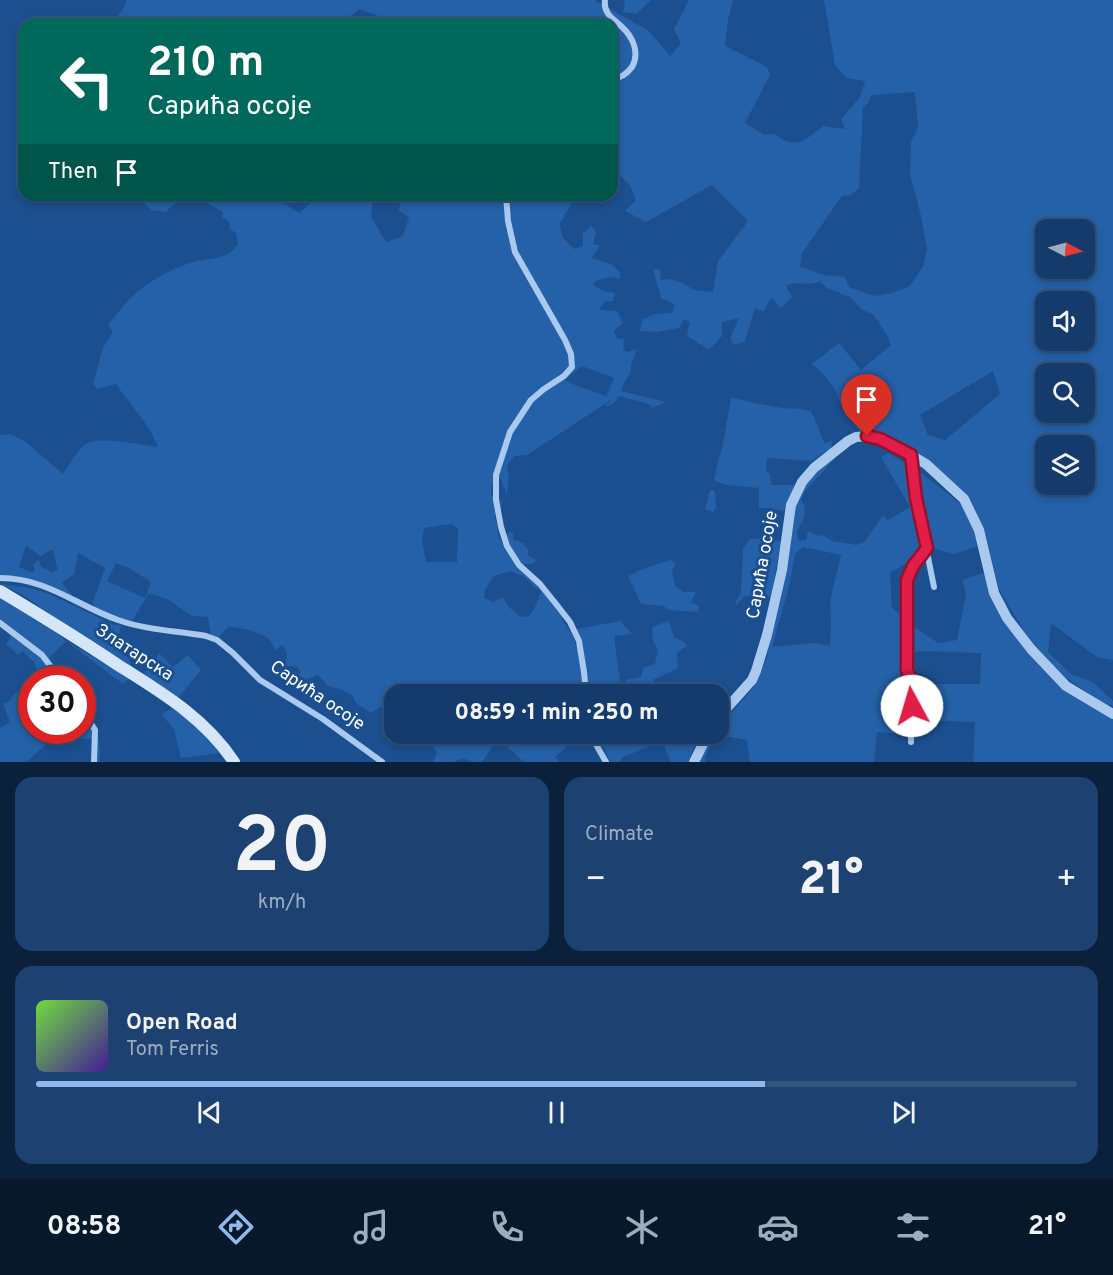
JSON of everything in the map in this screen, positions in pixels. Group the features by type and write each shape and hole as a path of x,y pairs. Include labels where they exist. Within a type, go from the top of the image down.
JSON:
{"main road":[{"name":"Златарска","path":"0,591 171,699 202,724 222,744 234,762"}],"street":[{"path":"605,0 604,5 610,18"},
{"path":"618,24 630,37 635,47 635,55 630,69 618,78"},
{"path":"506,201 515,252 565,340 571,354 572,367 564,376 531,400 510,432 496,475 496,500 507,546 519,565 540,584 570,622 579,641 585,684"},
{"name":"Сарића осоје","path":"729,706 752,680 756,671 782,570 791,505 802,482 814,468 848,441 856,437 867,436 880,439 926,464 964,499 979,530 994,593 1007,618 1031,649 1066,686 1113,714"},
{"path":"911,455 916,498 934,587"},
{"path":"911,742 914,689 907,670 907,580 913,566 927,548"},
{"name":"Сарића осоје","path":"0,578 46,586 128,623 206,636 217,640 260,680 323,719 382,762"},
{"path":"0,623 42,655 50,666"},
{"path":"94,762 95,744"},
{"path":"596,744 606,762"},
{"path":"694,762 703,744"}],"shaded area":[{"path":"127,0 594,0 649,31 670,56 681,43 674,29 689,0 733,0 725,46 767,67 770,75 745,123 765,135 775,134 795,143 823,126 845,129 841,119 860,97 865,81 846,78 835,65 824,0 1113,0 1113,660 1097,657 1051,623 1048,652 1071,674 1093,682 1113,701 1113,706 1100,701 1061,674 1028,637 998,588 986,539 962,491 859,431 839,401 836,391 812,364 839,343 861,370 891,345 874,315 861,309 850,297 827,288 820,281 810,284 794,283 786,286 792,297 781,308 771,297 764,311 755,308 745,341 734,345 730,338 739,318 722,322 722,336 709,350 687,336 690,322 684,319 679,328 656,332 640,331 642,320 655,314 672,313 675,305 661,298 653,269 660,270 661,280 670,279 694,290 713,292 718,261 748,221 712,185 646,222 625,211 636,200 630,186 618,173 618,18 384,18 359,9 348,18 116,18","holes":["915,92 918,127 911,142 910,174 927,249 923,266 910,286 893,293 874,296 849,287 845,277 823,275 800,266 802,253 842,196 851,195 859,188 863,107 868,103 871,95","993,371 1000,394 945,440 928,435 920,415"]},
{"path":"623,0 651,0 636,14 623,12 625,2"},
{"path":"142,201 179,201 166,212 151,210"},
{"path":"202,201 280,201 299,213 313,201 372,201 371,217 386,242 403,236 409,217 399,211 400,201 574,201 560,223 562,237 574,249 583,246 583,233 592,226 596,232 593,244 600,245 592,258 611,264 620,272 620,279 610,277 595,281 593,285 603,291 615,293 613,301 605,301 599,310 617,311 623,323 614,331 617,338 624,339 623,349 626,352 637,349 631,364 631,371 621,391 666,402 652,408 649,404 619,396 614,403 605,406 614,398 527,455 514,456 507,465 509,476 507,495 500,478 492,483 491,495 501,499 502,509 495,516 499,538 503,544 509,532 514,533 513,539 523,543 529,551 527,555 536,560 533,564 524,564 524,568 551,601 560,603 562,620 579,651 583,647 577,629 620,621 632,634 614,636 620,681 618,684 384,684 384,711 381,707 370,713 356,703 352,695 328,686 318,675 300,682 292,678 300,673 298,667 285,666 287,653 282,645 275,650 267,638 239,628 228,627 219,637 211,635 208,617 192,616 167,599 149,593 132,621 96,611 93,602 105,568 78,553 74,574 62,583 72,595 66,597 44,586 0,578 0,435 10,434 26,442 63,474 80,449 89,443 108,441 158,447 145,422 116,384 97,389 93,384 103,348 113,331 108,325 144,286 171,270 199,260 224,256 234,249 238,244 236,233 230,229 229,221 222,217 223,212","holes":["582,366 614,378 606,396 565,380","451,524 458,529 457,562 426,562 422,541 424,528","26,546 41,556 53,549 58,569 52,572 42,567 38,560 33,565 35,570 33,573 19,567","116,563 129,568 151,582 145,598 107,581","510,571 524,577 541,592 529,616 521,617 510,608 503,597 493,602 484,598 485,590 494,576"]},
{"path":"731,398 811,411 824,443 832,441 831,448 811,461 767,458 766,471 770,474 771,485 795,485 784,511 759,508 759,488 726,485 714,481"},
{"path":"888,453 919,471 967,509 979,546 954,554 933,548 890,573 892,608 938,643 957,640 966,594 962,580 986,572 992,596 1040,663 1113,717 1113,762 973,762 975,722 917,720 915,735 877,732 874,762 750,762 747,740 729,737 729,716 753,688 766,660 784,580 794,506 800,490 838,455 805,491 801,501 805,506 805,514 797,531 799,541 806,540 808,531 818,536 823,535 832,541 857,545 865,541 883,515 888,520 910,507 881,457","holes":["803,547 841,555 830,601 830,646 813,643 772,647 790,583 795,554","918,651 981,653 980,684 916,684 909,671 909,656"]},
{"path":"710,490 714,490 717,507 713,512 705,509"},
{"path":"770,538 781,542 771,597 744,596 737,605 735,602 741,593 743,549 750,539"},
{"path":"670,560 676,564 672,570 675,586 684,592 696,592 691,602 699,606 698,612 668,610 664,606 641,604 628,576"},
{"path":"1,584 47,593 114,625 121,625 118,639 134,670 69,629 25,596"},
{"path":"0,596 66,641 49,658 55,666 36,666 23,651 18,655 6,644 15,630 0,619"},
{"path":"668,621 675,638 685,642 687,646 677,653 678,668 653,680 654,684 627,684 626,680 641,677 644,667 655,664 658,650 653,641 652,627"},
{"path":"66,641 130,678 123,684"},
{"path":"159,653 173,667 188,655 201,670 178,698 142,676"},
{"path":"18,692 18,744 47,744 26,762 0,762 0,728 10,722 3,704 11,700 11,697"},
{"path":"173,708 200,729 221,753 181,758 174,729 161,714"},
{"path":"96,728 100,762 97,762 93,744 96,744"},
{"path":"431,744 494,744 482,762 472,762 463,758 453,762 433,762 437,753"},
{"path":"504,744 570,744 555,757 559,762 524,762"},
{"path":"602,744 655,744 621,758 620,762 610,762"},
{"path":"663,744 696,744 688,762 671,762"},
{"path":"708,744 712,744 705,762 697,762"}],"route":[{"path":"867,436 880,439 911,455 916,498 927,548 913,566 907,580 907,670 914,689 912,706"}]}
